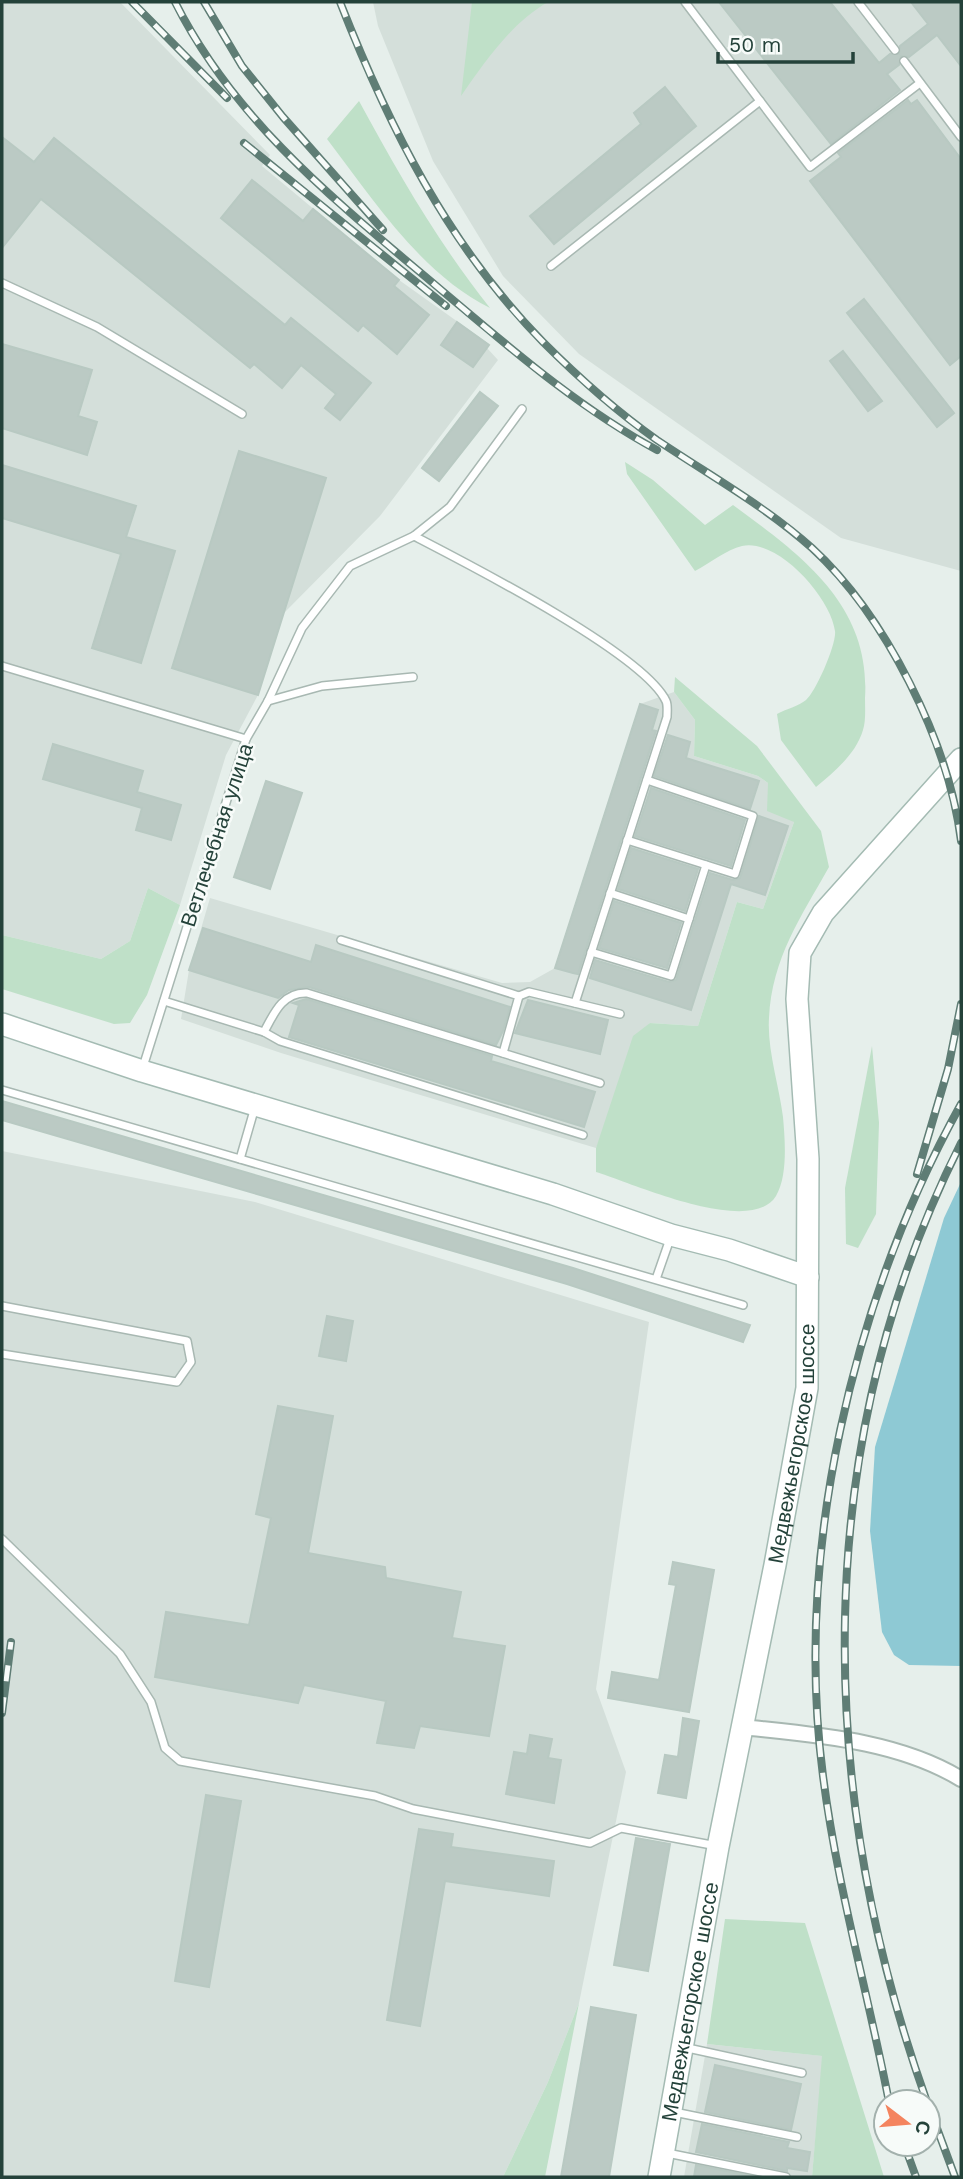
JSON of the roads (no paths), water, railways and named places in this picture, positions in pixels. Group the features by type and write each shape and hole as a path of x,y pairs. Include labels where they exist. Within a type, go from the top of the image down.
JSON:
{"street":[{"name":"Медвежьегорское шоссе","path":"659,2177 718,1847 807,1388 808,1159 797,999 800,953 823,913 961,759"},
{"path":"2,1024 142,1071 553,1194 671,1235 729,1250 808,1277"},
{"path":"742,1727 849,1738 941,1767 961,1779"}],"lane":[{"path":"685,2 810,167 920,83"},
{"path":"858,2 895,50"},
{"path":"904,61 961,137"},
{"path":"551,265 760,102"},
{"path":"2,283 97,327 243,414"},
{"name":"Ветлечебная улица","path":"142,1071 246,739 268,701 302,628 350,566 414,536 450,507 522,409"},
{"path":"414,536 490,575 640,671 667,701 667,716 575,1003"},
{"path":"2,666 246,739"},
{"path":"268,701 322,686 413,677"},
{"path":"627,840 735,874 754,816 647,780"},
{"path":"591,953 671,976 706,865"},
{"path":"610,893 689,919"},
{"path":"341,940 519,996 529,992 620,1013"},
{"path":"264,1032 281,1002 296,993 307,993 600,1083"},
{"path":"503,1054 519,996"},
{"path":"164,1001 264,1032 280,1041 583,1136"},
{"path":"2,1090 743,1305"},
{"path":"240,1159 256,1103"},
{"path":"656,1279 671,1235"},
{"path":"2,1306 187,1341 191,1362 177,1382 2,1354"},
{"path":"2,1539 120,1654 151,1702 165,1748 180,1761 375,1796 413,1809 590,1843 621,1828 718,1847"},
{"path":"683,2047 802,2073"},
{"path":"672,2112 797,2137"},
{"path":"664,2153 786,2177"}],"water":[{"path":"961,1182 961,1666 909,1665 894,1655 882,1632 870,1531 875,1447 944,1218"}],"railway":[{"path":"132,2 227,98"},
{"path":"175,2 200,46 228,86 292,159 327,192 544,375 599,415 657,450"},
{"path":"204,2 242,66 283,117 383,230"},
{"path":"340,2 379,94 424,182 478,266 509,305 543,342 627,418 756,505 812,548 864,608 888,644 928,722 943,763 961,841"},
{"path":"244,143 446,306"},
{"path":"917,1174 948,1069 961,1004"},
{"path":"886,2088 844,1899 823,1776 816,1691 817,1604 825,1517 840,1430 862,1344 889,1261 923,1180 961,1104"},
{"path":"923,2088 890,1983 864,1862 848,1740 845,1618 854,1496 876,1376 911,1258 961,1143"},
{"path":"2,1713 11,1642"},
{"path":"942,2142 955,2177"},
{"path":"909,2158 916,2177"}]}
